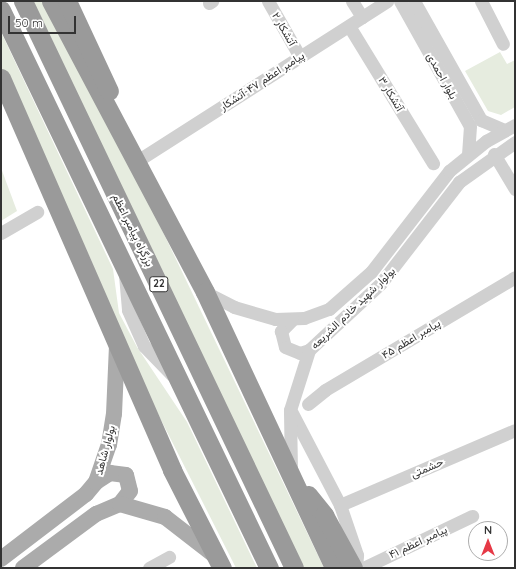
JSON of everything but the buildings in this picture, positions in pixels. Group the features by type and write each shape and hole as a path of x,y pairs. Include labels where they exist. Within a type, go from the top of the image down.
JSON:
{"highway":[{"name":"بزرگراه پیامبر اعظم","path":"23,1 294,568"},
{"path":"51,1 138,161 205,292 334,568"},
{"path":"67,1 138,161"},
{"name":"22","path":"1,10 269,568"},
{"path":"1,78 54,203 172,470 219,562"},
{"path":"1,107 54,203"},
{"path":"291,474 324,515 355,568"}],"main road":[{"name":"بولوار شاهد","path":"1,559 86,494 96,482 114,414 117,344"},
{"path":"23,568 96,514 120,504 130,491 126,475 110,473 96,482"},
{"path":"120,504 165,517 219,562"}],"street":[{"name":"آتشکار ۲","path":"268,1 300,57"},
{"path":"352,1 362,17"},
{"name":"پیامبر اعظم ۴۷-آتشکار","path":"138,161 387,1"},
{"name":"بلوار احمدی","path":"400,1 476,123"},
{"name":"بلوار احمدی","path":"414,1 476,123"},
{"path":"481,1 503,44"},
{"name":"آتشکار ۳","path":"349,26 433,163"},
{"path":"468,154 476,123 510,127"},
{"name":"بولوار شهید خادم الشریعه","path":"205,292 257,316 292,320 329,309 350,292 387,253 431,190 468,154 510,127"},
{"name":"بولوار شهید خادم الشریعه","path":"291,474 290,410 309,350 382,283 443,199 494,154 515,142"},
{"path":"494,154 515,189"},
{"path":"1,232 37,212"},
{"name":"پیامبر اعظم ۴۵","path":"308,404 324,390 515,277"},
{"path":"292,320 281,331 285,347 296,352 309,350"},
{"path":"290,410 340,505 357,555 355,568"},
{"name":"حشمتی","path":"340,505 515,430"},
{"name":"پیامبر اعظم ۴۱","path":"363,568 472,516"},
{"path":"150,568 170,557"}],"shaded area":[{"path":"30,1 43,1 128,159 324,568 303,568"},
{"path":"1,32 113,269 119,313 137,347 187,422 257,568 236,568 122,343 91,260 1,72"},
{"path":"500,52 507,64 515,60 515,107 501,115 488,111 465,71"},
{"path":"1,168 17,211 1,221"}]}
